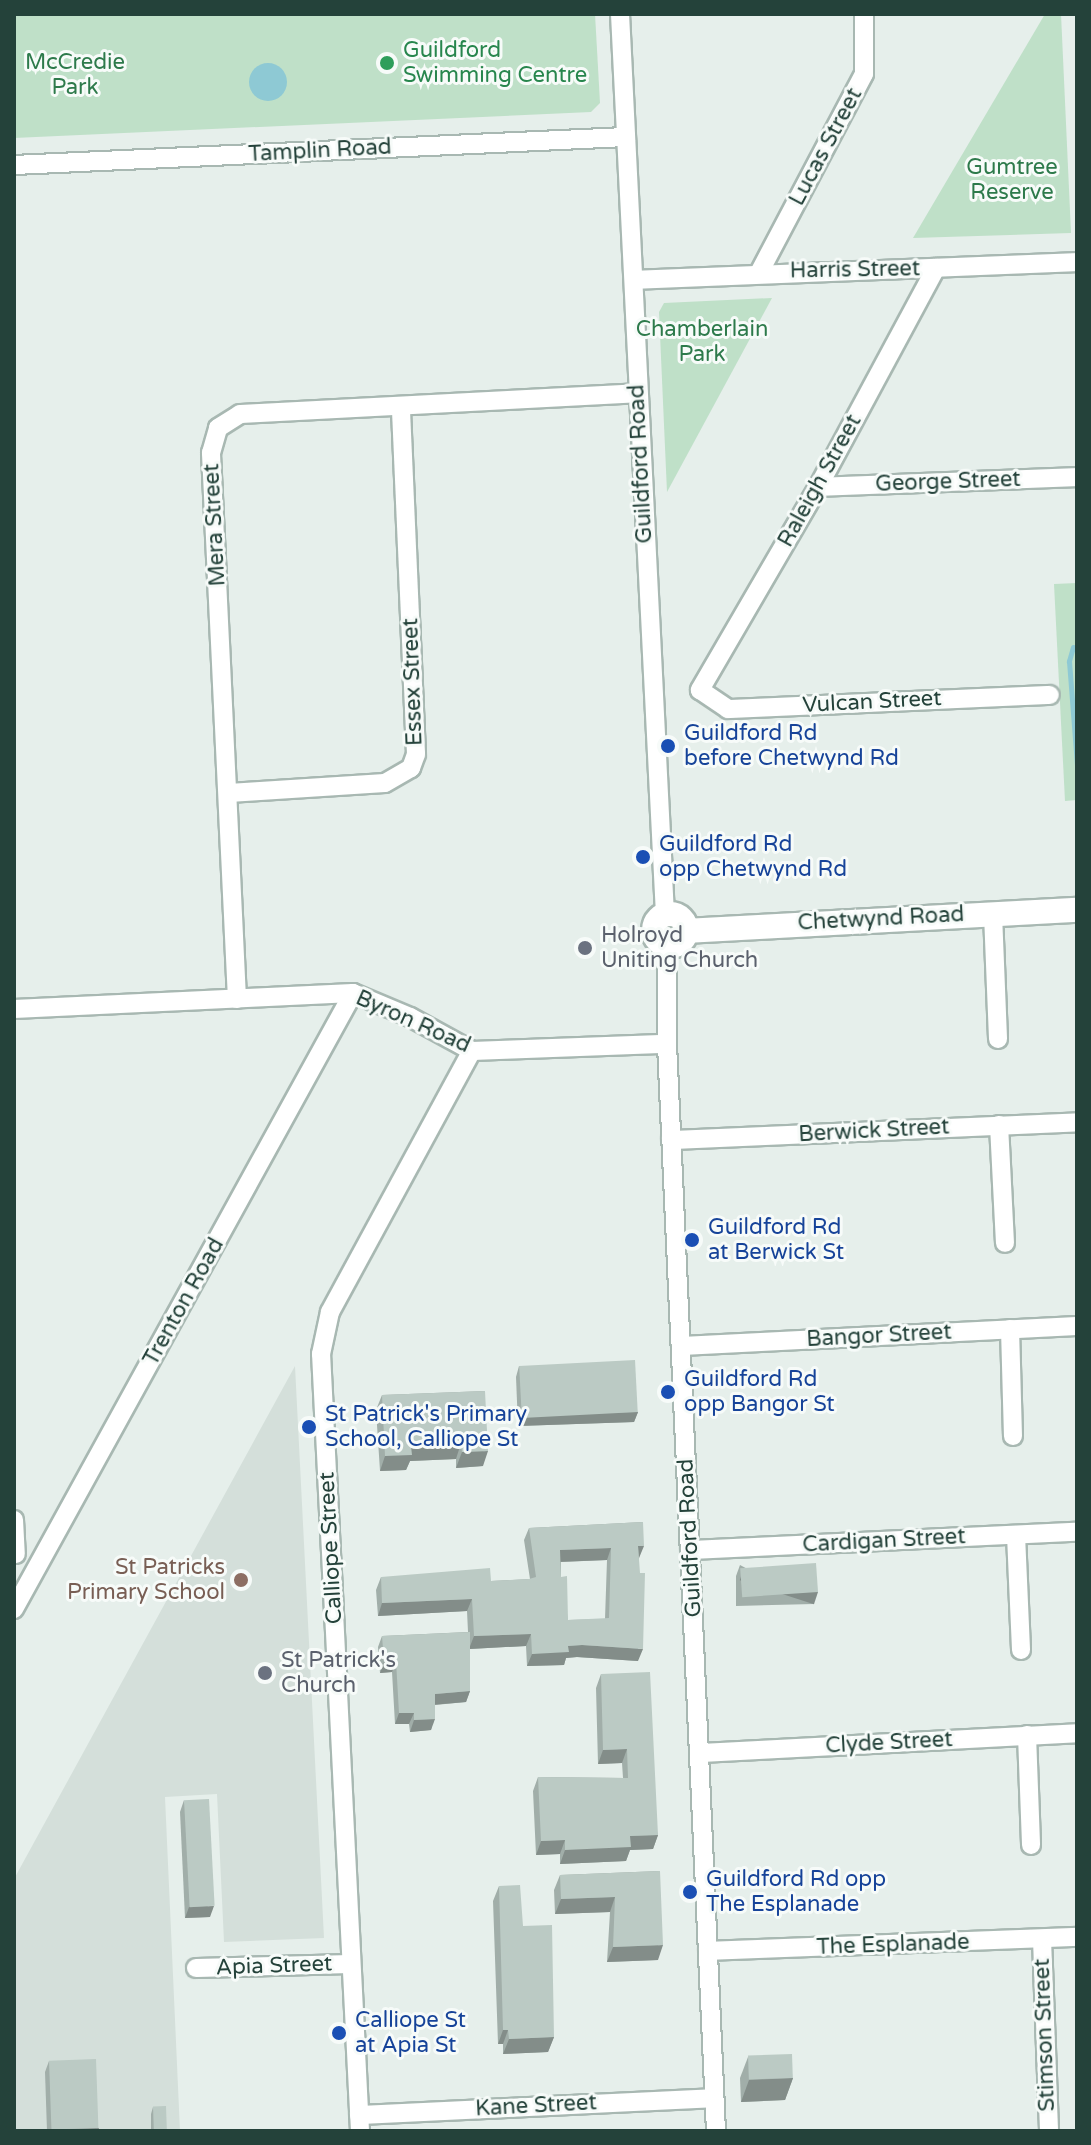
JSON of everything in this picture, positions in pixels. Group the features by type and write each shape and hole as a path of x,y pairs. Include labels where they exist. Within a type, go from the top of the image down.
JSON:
{"street":[{"name":"Guildford Road","path":"620,14 665,915"},
{"name":"Lucas Street","path":"759,273 864,74 864,14"},
{"name":"Tamplin Road","path":"14,165 626,137"},
{"name":"Harris Street","path":"634,280 811,270 1077,262"},
{"name":"Raleigh Street","path":"700,690 818,487 936,268"},
{"name":"Mera Street","path":"237,999 211,453 218,428 240,414 637,393"},
{"name":"Essex Street","path":"229,793 385,783 411,768 416,754 401,407"},
{"name":"George Street","path":"818,487 1077,477"},
{"name":"Vulcan Street","path":"700,690 728,709 1050,695"},
{"name":"Chetwynd Road","path":"676,938 1077,910"},
{"path":"993,914 998,1039"},
{"path":"665,915 679,917 676,938"},
{"name":"Guildford Road","path":"676,938 667,1044 716,2131"},
{"name":"Byron Road","path":"14,1009 353,993 410,1017 472,1051 667,1044"},
{"name":"Trenton Road","path":"14,1609 353,993"},
{"name":"Calliope Street","path":"359,2123 323,1334 472,1051"},
{"name":"Berwick Street","path":"671,1140 1077,1122"},
{"path":"999,1125 1005,1243"},
{"name":"Bangor Street","path":"681,1346 1077,1326"},
{"path":"1010,1329 1013,1436"},
{"path":"14,1520 15,1554 36,1570"},
{"name":"Cardigan Street","path":"690,1550 1077,1532"},
{"path":"1016,1535 1021,1650"},
{"name":"Clyde Street","path":"701,1753 1077,1733"},
{"path":"1027,1735 1031,1845"},
{"name":"The Esplanade","path":"708,1951 1077,1937"},
{"name":"Stimson Street","path":"1042,1939 1049,2131"},
{"name":"Apia Street","path":"196,1968 351,1964"},
{"name":"Kane Street","path":"359,2123 714,2098"}],"shaded area":[{"path":"295,1366 324,1938 224,1942 217,1794 165,1797 180,2131 14,2131 14,1879"}],"green space":[{"name":"McCredie Park","path":"14,14 595,14 600,103 591,112 14,138"},
{"name":"Gumtree Reserve","path":"1045,14 1061,14 1071,233 913,238"},
{"name":"Chamberlain Park","path":"772,298 667,492 659,312 664,303"},
{"path":"1077,583 1077,800 1065,801 1054,584"}],"water":[{"path":"268,63 281,69 287,82 281,95 268,101 255,95 249,82 255,69"}],"building":[{"path":"635,1360 638,1412 522,1418 519,1366"},
{"path":"485,1391 488,1451 462,1452 461,1443 411,1446 412,1455 385,1456 382,1395"},
{"path":"643,1522 644,1546 638,1546 640,1573 645,1573 643,1649 582,1645 568,1646 569,1652 532,1654 531,1634 474,1636 472,1599 382,1603 381,1577 490,1568 491,1581 536,1577 529,1528","holes":["611,1548 609,1618 568,1620 567,1576 561,1577 560,1550"]},
{"path":"816,1563 818,1592 742,1597 740,1568"},
{"path":"470,1632 470,1691 435,1694 435,1719 414,1720 414,1713 399,1713 396,1661 384,1662 382,1636"},
{"path":"650,1672 658,1835 630,1836 631,1847 565,1850 565,1840 541,1841 538,1777 628,1778 627,1749 603,1750 601,1674"},
{"path":"209,1799 215,1906 190,1907 184,1800"},
{"path":"660,1871 663,1945 613,1947 615,1897 561,1899 560,1875"},
{"path":"520,1885 523,1926 552,1925 554,2037 509,2039 508,2030 503,2030 499,1886"},
{"path":"792,2054 793,2078 749,2080 748,2056"},
{"path":"96,2059 98,2128 51,2130 49,2061"},
{"path":"153,2106 166,2106 167,2131 154,2131"}],"waterway":[{"path":"1073,647 1069,661 1077,766"}],"place":[{"name":"Guildford Swimming Centre","path":"387,63"},
{"name":"Guildford Rd before Chetwynd Rd","path":"668,746"},
{"name":"Guildford Rd opp Chetwynd Rd","path":"643,857"},
{"name":"Holroyd Uniting Church","path":"585,948"},
{"name":"Guildford Rd at Berwick St","path":"692,1240"},
{"name":"Guildford Rd opp Bangor St","path":"668,1392"},
{"name":"St Patrick's Primary School, Calliope St","path":"309,1427"},
{"name":"St Patricks Primary School","path":"241,1580"},
{"name":"St Patrick's Church","path":"265,1673"},
{"name":"Guildford Rd opp The Esplanade","path":"690,1892"},
{"name":"Calliope St at Apia St","path":"339,2033"}]}
